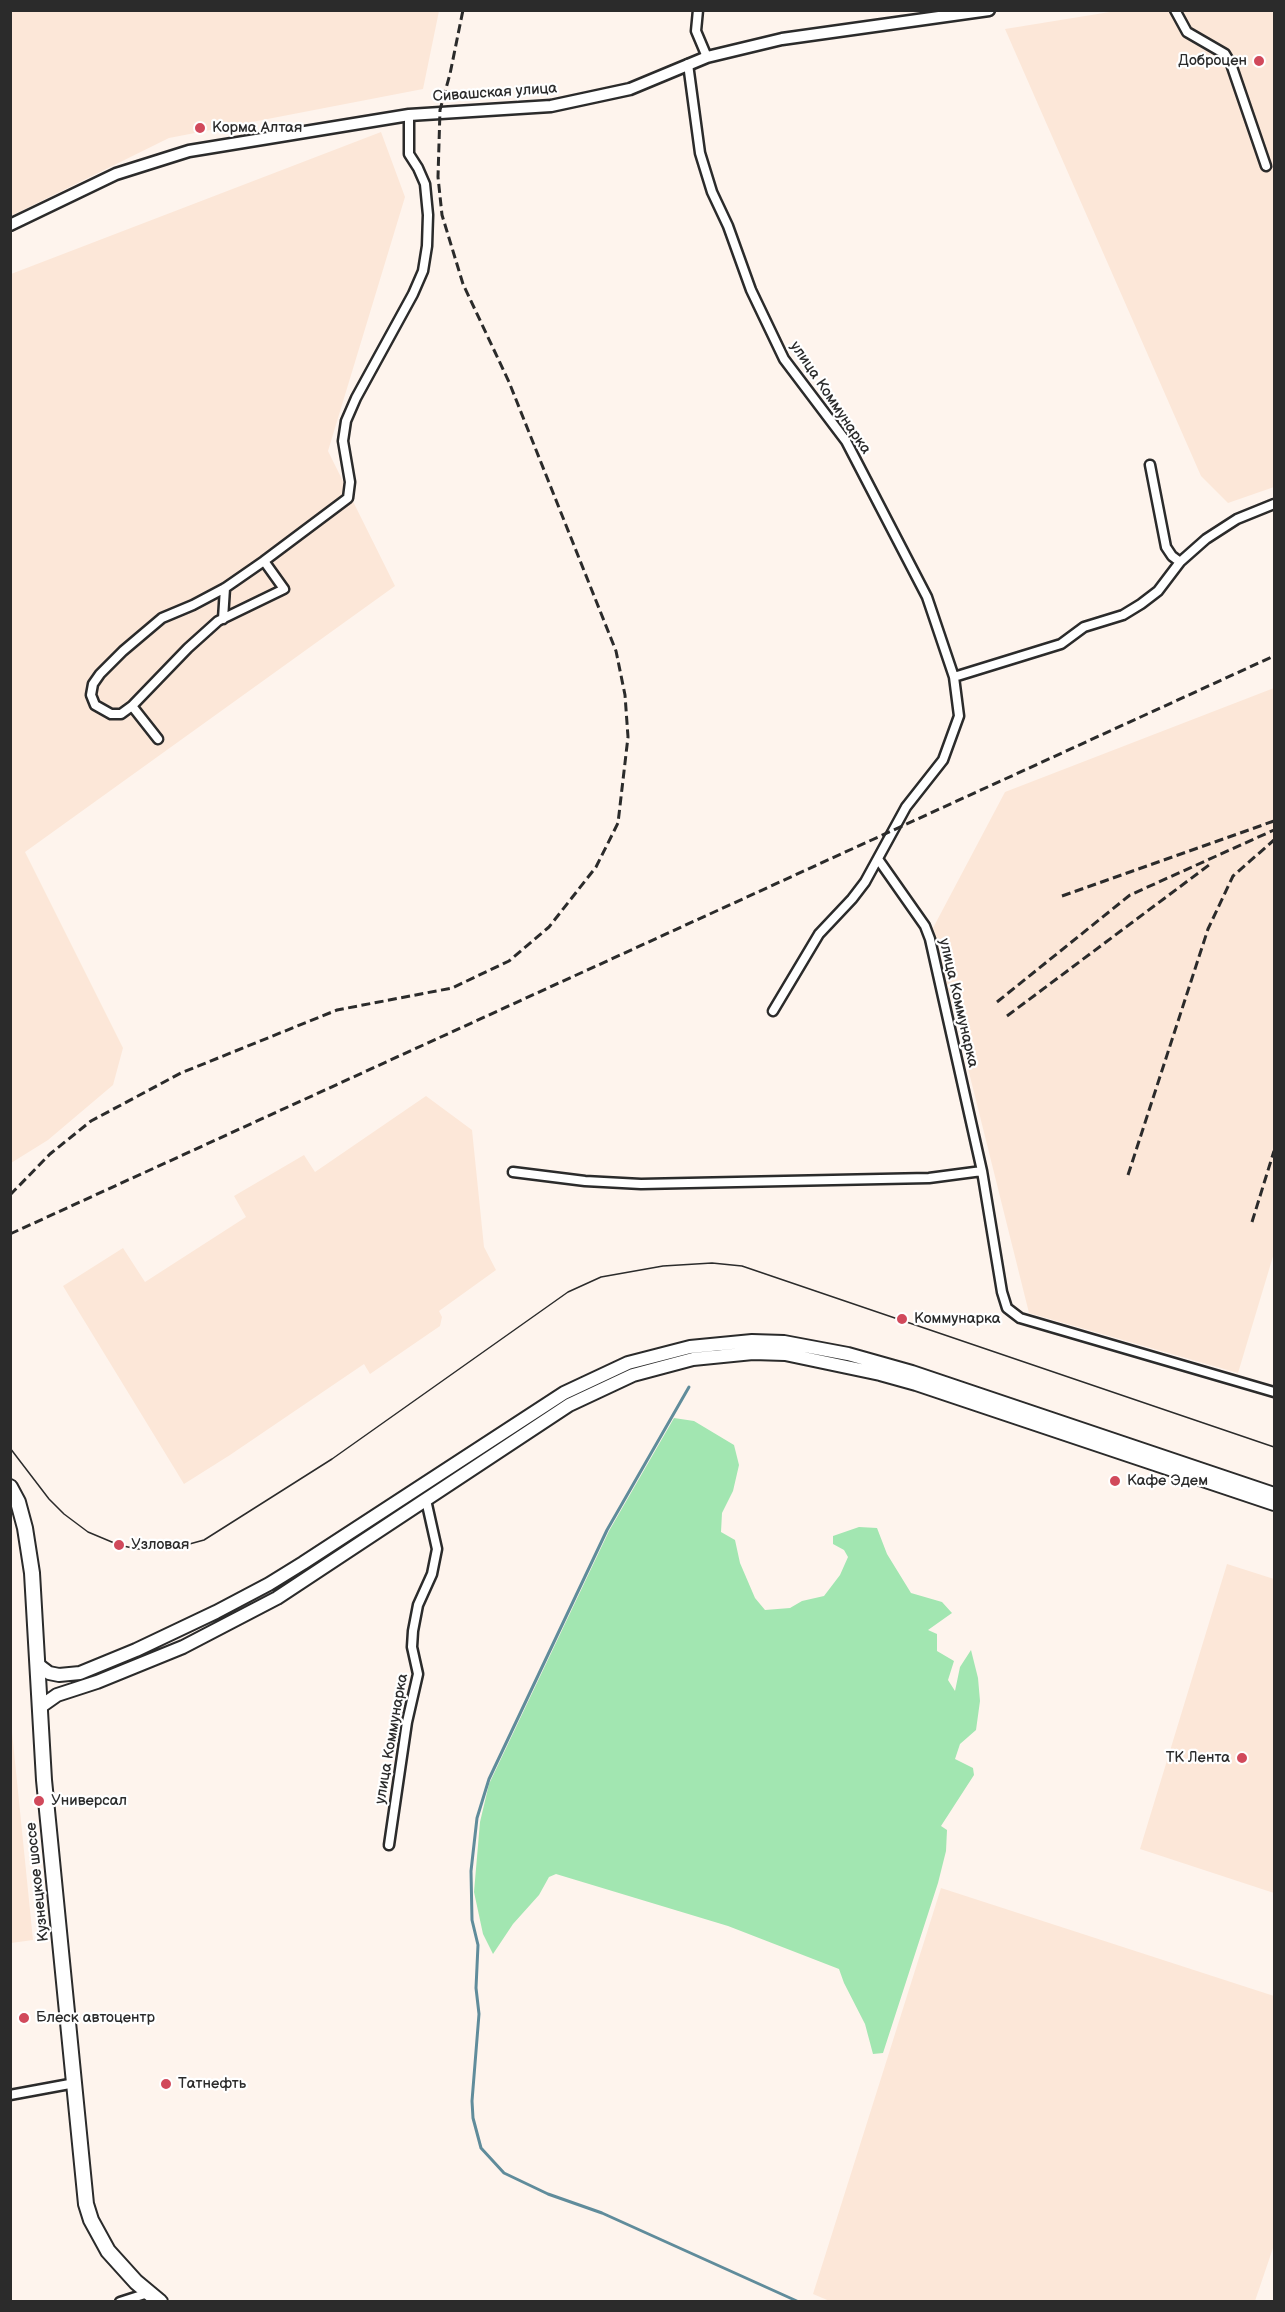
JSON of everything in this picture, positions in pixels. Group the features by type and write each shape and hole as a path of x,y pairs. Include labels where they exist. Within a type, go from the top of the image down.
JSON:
{"main road":[{"path":"37,1664 49,1673 59,1676 80,1673 216,1612 295,1569 564,1393 628,1364 690,1347 752,1341 784,1342 848,1354 912,1372 1275,1494"},
{"path":"40,1707 57,1695 97,1682 183,1647 258,1609 303,1582 569,1406 612,1384 675,1362 753,1353 785,1354 816,1359 916,1384 1275,1504"},
{"name":"Кузнецкое шоссе","path":"10,1487 22,1514 30,1556 44,1780 86,2204 91,2220 118,2265 154,2297"}],"street":[{"path":"698,10 696,31 707,57"},
{"name":"Сивашская улица","path":"10,225 116,174 189,151 409,115 551,106 630,89 707,57 782,39 989,10"},
{"path":"1175,10 1187,32 1224,54 1231,64 1266,166"},
{"name":"улица Коммунарка","path":"688,64 700,153 712,192 728,226 751,290 784,359 846,441 927,597 954,677 959,716 943,760 906,807 878,859 925,926 930,939 981,1171 1002,1292 1007,1308 1020,1318 1275,1392"},
{"path":"264,561 284,589 223,619 188,648 132,706 121,714 111,714 95,705 91,695 93,684 123,651 162,618 225,588 348,498 350,482 343,441 346,421 423,271 427,246 428,215 425,184 409,154 409,115"},
{"path":"1150,465 1166,547 1180,562"},
{"path":"954,677 1061,644 1084,627 1123,615 1158,591 1180,562 1206,539 1237,519 1275,504"},
{"path":"223,619 225,588"},
{"path":"132,706 158,739"},
{"path":"773,1011 819,934 852,899 878,859"},
{"path":"513,1172 585,1181 641,1184 929,1178 981,1171"},
{"name":"улица Коммунарка","path":"389,1845 407,1722 418,1674 417,1660 412,1647 412,1631 418,1605 432,1574 437,1549 426,1500"},
{"path":"10,2095 75,2083"},
{"path":"120,2301 154,2297"}],"shaded area":[{"path":"11,10 439,11 423,89 169,138 11,216"},
{"path":"1116,11 1274,11 1274,487 1228,503 1201,476 1005,29"},
{"path":"381,132 405,197 328,451 395,586 25,852 123,1048 113,1085 48,1140 11,1163 11,274"},
{"path":"1274,688 1274,1253 1238,1373 1029,1313 933,928 1005,792"},
{"path":"426,1096 472,1130 484,1247 496,1270 439,1311 442,1317 440,1326 370,1374 364,1364 184,1484 63,1286 123,1248 145,1282 246,1217 234,1196 304,1155 315,1172"},
{"path":"1227,1564 1274,1579 1274,1893 1140,1849"},
{"name":"Универсал","path":"10,1712 33,1940 11,1943 10,1943"},
{"path":"941,1888 1274,1996 1274,2245 1255,2301 832,2302 813,2294"}],"green space":[{"path":"674,1418 694,1421 734,1445 739,1465 733,1491 722,1513 721,1532 735,1540 740,1563 755,1598 765,1610 790,1608 802,1601 824,1596 840,1575 848,1557 844,1550 833,1544 833,1536 859,1527 877,1528 887,1554 911,1593 942,1602 952,1613 928,1630 937,1634 937,1651 954,1661 948,1680 955,1691 960,1667 971,1650 978,1678 980,1701 976,1730 960,1744 955,1759 973,1768 974,1775 941,1826 947,1830 946,1851 938,1883 883,2053 873,2054 865,2024 839,1969 728,1926 556,1874 549,1877 539,1895 513,1924 493,1954 483,1934 474,1892 480,1822 489,1784 609,1531"}],"waterway":[{"path":"689,1387 607,1530 489,1779 477,1818 471,1871 472,1920 478,1945 476,1988 479,2014 472,2101 473,2118 481,2148 504,2173 548,2194 602,2213 799,2302"}],"tram line":[{"path":"10,1448 49,1499 88,1532 119,1545 137,1549 175,1548 204,1540 332,1459 568,1292 601,1277 663,1266 712,1263 742,1266 1274,1447"}],"railway":[{"path":"10,1195 50,1154 91,1121 181,1073 337,1010 452,988 509,961 549,927 596,867 618,823 628,737 625,695 616,651 509,382 463,284 442,215 438,177 440,110 463,10"},
{"path":"10,1234 1274,656"},
{"path":"1062,896 1274,821"},
{"path":"997,1002 1130,895 1274,830"},
{"path":"1128,1175 1208,929 1233,876 1274,840"},
{"path":"1007,1016 1209,865"},
{"path":"1252,1222 1274,1151"}],"place":[{"name":"Доброцен","path":"1259,61"},
{"name":"Корма Алтая","path":"200,128"},
{"name":"Коммунарка","path":"902,1319"},
{"name":"Кафе Эдем","path":"1115,1481"},
{"name":"Узловая","path":"119,1545"},
{"name":"ТК Лента","path":"1242,1758"},
{"name":"Универсал","path":"39,1801"},
{"name":"Блеск автоцентр","path":"24,2018"},
{"name":"Татнефть","path":"166,2084"}]}
